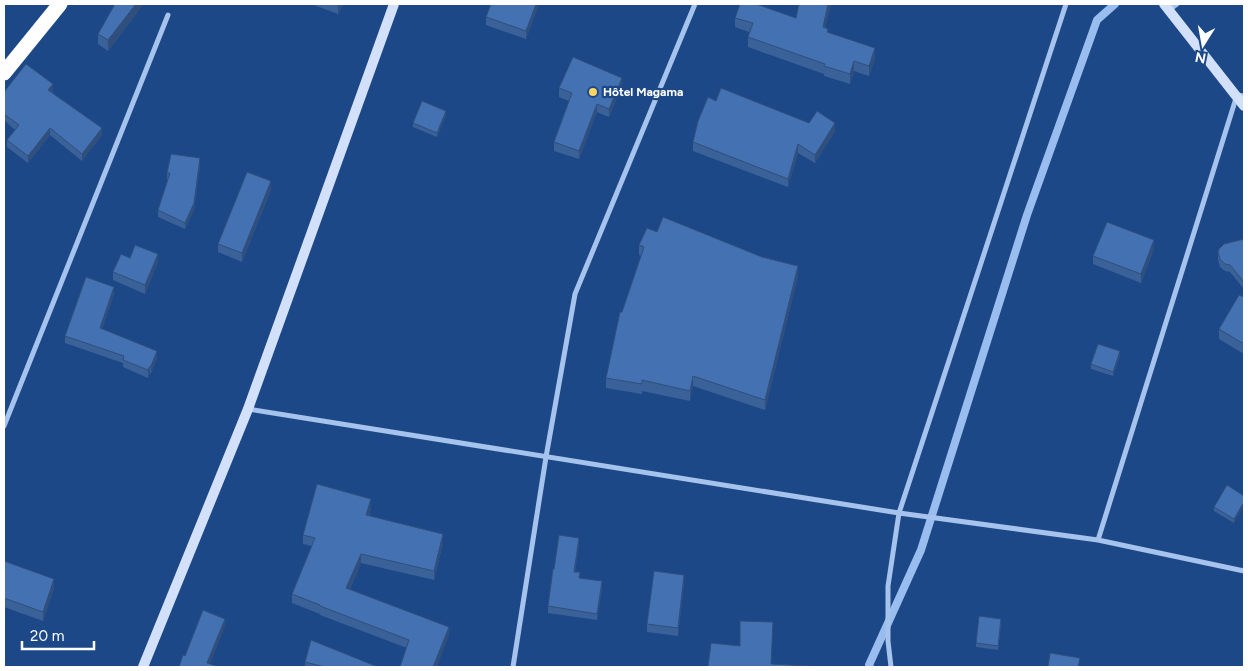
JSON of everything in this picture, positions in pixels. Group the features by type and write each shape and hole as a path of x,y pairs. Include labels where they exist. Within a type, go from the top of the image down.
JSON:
{"highway":[{"path":"4,73 60,4"}],"street":[{"path":"143,667 248,409 394,4"},
{"path":"513,667 546,457 575,294 695,4"},
{"path":"891,667 888,641 888,586 899,513 1066,4"},
{"path":"1170,6 1240,96 1244,106"},
{"path":"4,426 168,14"},
{"path":"1098,540 1240,96"},
{"path":"248,409 899,513 1098,540 1244,571"}],"building":[{"path":"115,4 136,4 108,40 98,34"},
{"path":"491,4 536,4 526,31 486,17"},
{"path":"740,4 756,4 796,18 799,4 828,4 823,27 828,29 827,32 875,48 869,66 854,61 850,74 748,37 753,23 735,18"},
{"path":"573,57 622,78 609,109 597,104 579,151 554,142 572,93 559,88"},
{"path":"26,64 53,84 48,90 102,128 82,154 50,128 28,156 7,140 19,125 4,114 4,92"},
{"path":"721,88 809,123 817,111 835,123 815,155 798,144 788,179 693,142 698,121 708,97 716,101"},
{"path":"422,101 446,111 437,133 413,123"},
{"path":"171,154 200,158 194,203 185,223 158,210 170,173 167,173"},
{"path":"247,172 271,181 242,253 218,244"},
{"path":"663,217 762,257 798,266 765,400 693,376 690,391 642,380 642,384 606,378 620,312 622,312 644,247 639,245 647,228 657,232"},
{"path":"1107,222 1154,240 1141,274 1093,256"},
{"path":"1244,239 1244,282 1230,265 1225,264 1220,259 1218,252 1224,244"},
{"path":"135,245 158,254 145,285 113,272 121,254 130,258"},
{"path":"86,277 114,287 100,328 157,351 148,370 123,360 124,356 65,336"},
{"path":"1239,295 1244,297 1244,344 1219,329"},
{"path":"1098,344 1120,351 1113,372 1091,364"},
{"path":"317,484 371,499 366,515 443,534 434,571 361,554 346,588 449,627 433,667 400,667 409,640 292,594 315,538 303,535"},
{"path":"1227,485 1244,496 1244,502 1234,519 1214,507"},
{"path":"559,535 579,538 574,572 580,572 579,578 602,581 597,614 548,606"},
{"path":"4,561 54,579 43,612 4,598"},
{"path":"654,571 684,575 678,628 647,624"},
{"path":"203,610 225,619 207,663 216,666 179,667 183,655 185,656"},
{"path":"979,616 1001,619 998,646 976,643"},
{"path":"740,621 773,622 771,664 825,667 708,667 711,643 740,646"},
{"path":"311,640 378,667 325,667 305,662"},
{"path":"1050,653 1080,658 1078,667 1048,667"}],"waterway":[{"path":"870,667 869,665 921,550 1027,215 1097,20 1115,4"}],"place":[{"name":"Hôtel Magama","path":"593,92"}]}
